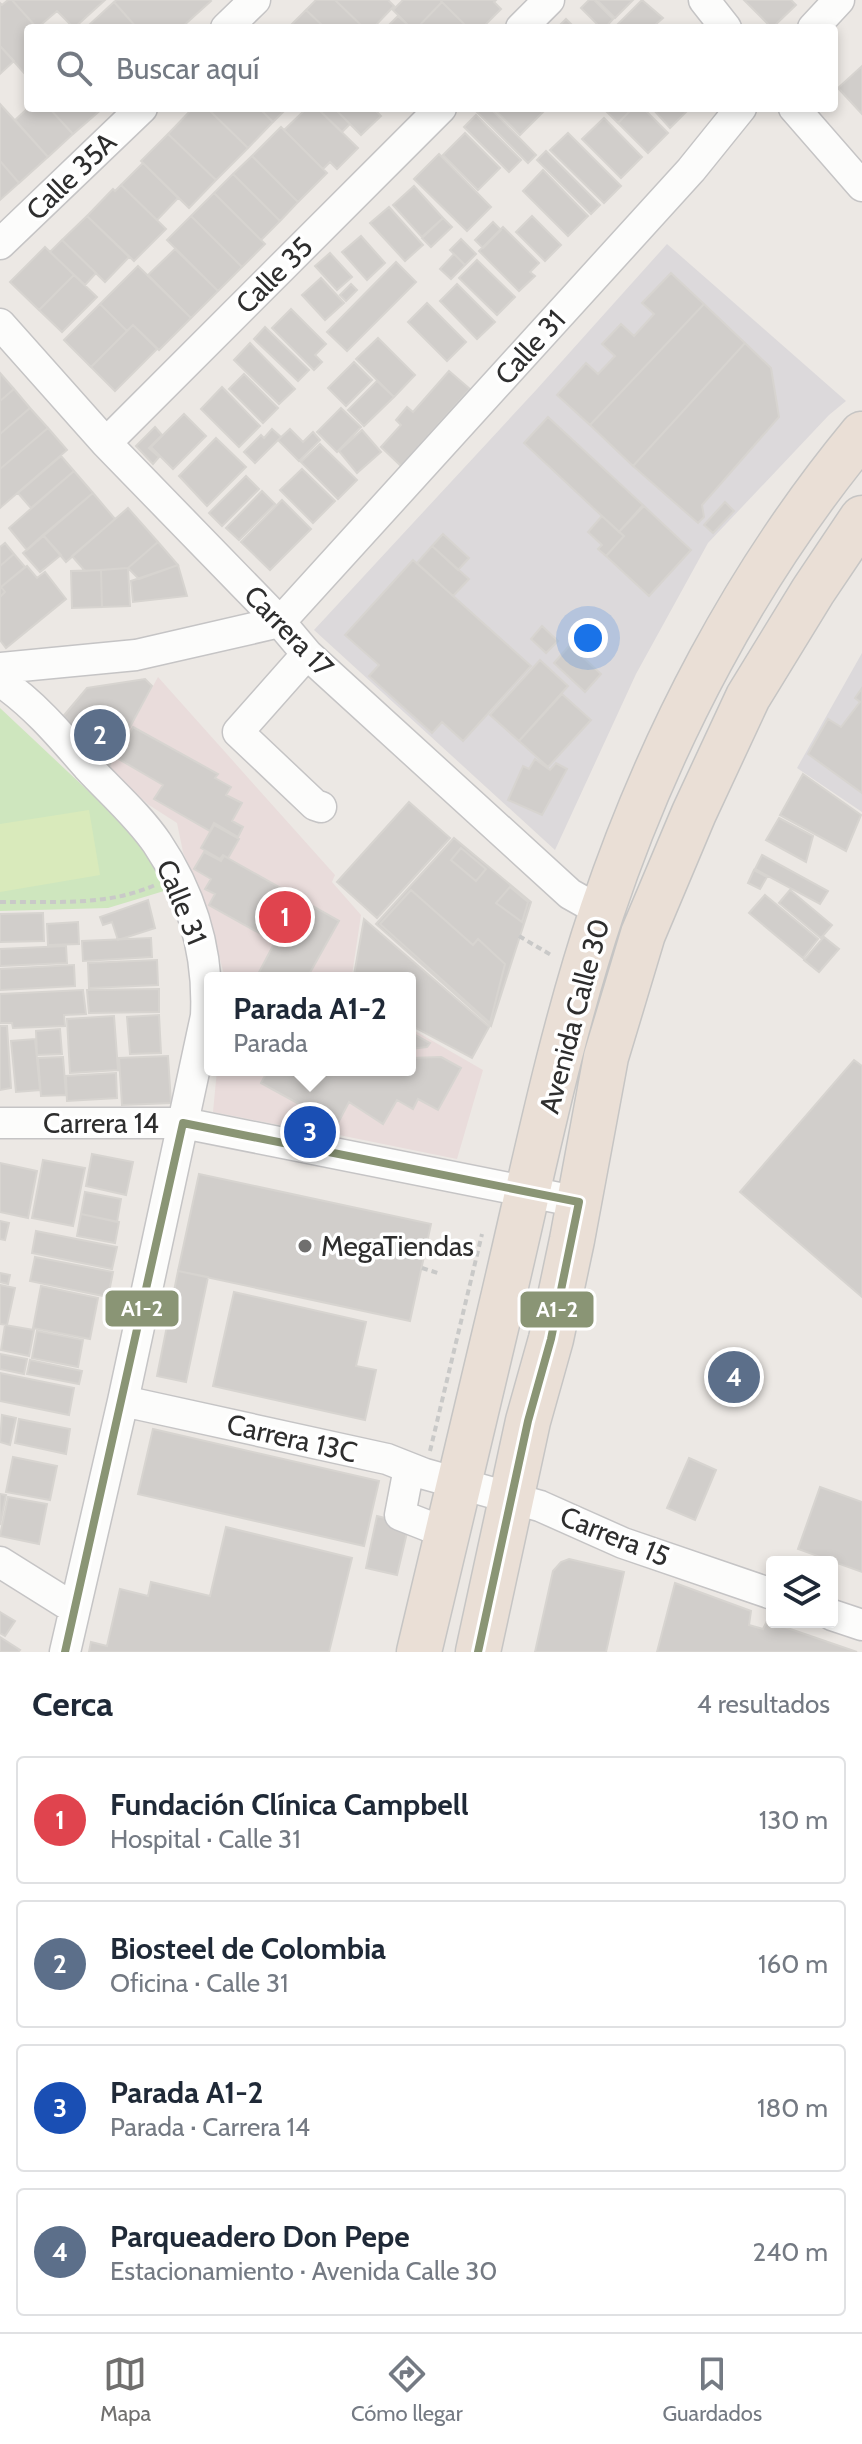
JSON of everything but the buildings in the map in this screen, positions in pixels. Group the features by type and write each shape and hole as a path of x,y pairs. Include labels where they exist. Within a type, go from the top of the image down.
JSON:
{"highway":[{"name":"Avenida Calle 30","path":"419,1652 563,1048 602,912 649,786 693,691 726,632 791,530 862,434"},
{"name":"Avenida Calle 30","path":"478,1652 528,1421 551,1339 606,1057 643,934 748,697 862,518"}],"street":[{"path":"230,24 255,0"},
{"path":"525,24 549,0"},
{"path":"704,0 723,24"},
{"path":"817,24 839,0"},
{"name":"Calle 35A","path":"0,244 138,112"},
{"name":"Calle 35","path":"106,443 437,112"},
{"name":"Calle 31","path":"280,622 691,170 738,112"},
{"path":"797,112 862,186"},
{"name":"Carrera 17","path":"0,324 106,443 280,622 307,654 570,894 602,912"},
{"path":"0,668 136,655 280,622"},
{"path":"307,654 227,738 321,807"},
{"name":"Calle 31","path":"0,681 22,695 156,841 174,872 197,926 206,972"},
{"name":"Calle 31","path":"65,1652 204,1025"},
{"name":"Carrera 14","path":"0,1123 183,1123 579,1202"},
{"name":"Carrera 13C","path":"123,1401 387,1459 420,1459 458,1482"},
{"path":"420,1459 400,1515 446,1533"},
{"name":"Carrera 15","path":"458,1482 540,1506 623,1543 766,1592"},
{"path":"0,1562 75,1609"},
{"path":"838,1617 862,1625"}],"path":[{"path":"0,902 108,900 137,893 174,872"},
{"path":"519,936 551,955"},
{"path":"420,1459 483,1231"},
{"path":"422,1268 441,1274"}],"shaded area":[{"path":"667,244 846,401 829,415 708,543 636,674 555,850 314,630"},
{"path":"862,653 862,812 797,768"},
{"path":"158,677 335,875 332,882 361,915 352,972 223,972 209,919 183,852 177,823 149,805 108,768"},
{"path":"416,1031 483,1070 457,1159 339,1135 304,1114 294,1128 213,1112 216,1076 416,1076"}],"green space":[{"path":"0,708 133,833 152,856 164,891 108,908 0,911"},
{"path":"89,810 100,875 0,892 0,824"}],"transit line":[{"name":"A1-2","path":"65,1652 183,1123 579,1202 551,1339 528,1421 478,1652"}],"place":[{"name":"Biosteel de Colombia","path":"100,735"},
{"name":"Fundación Clínica Campbell","path":"285,917"},
{"name":"Parada A1-2","path":"310,1132"},
{"name":"MegaTiendas","path":"305,1246"},
{"name":"Parqueadero Don Pepe","path":"734,1377"}]}
